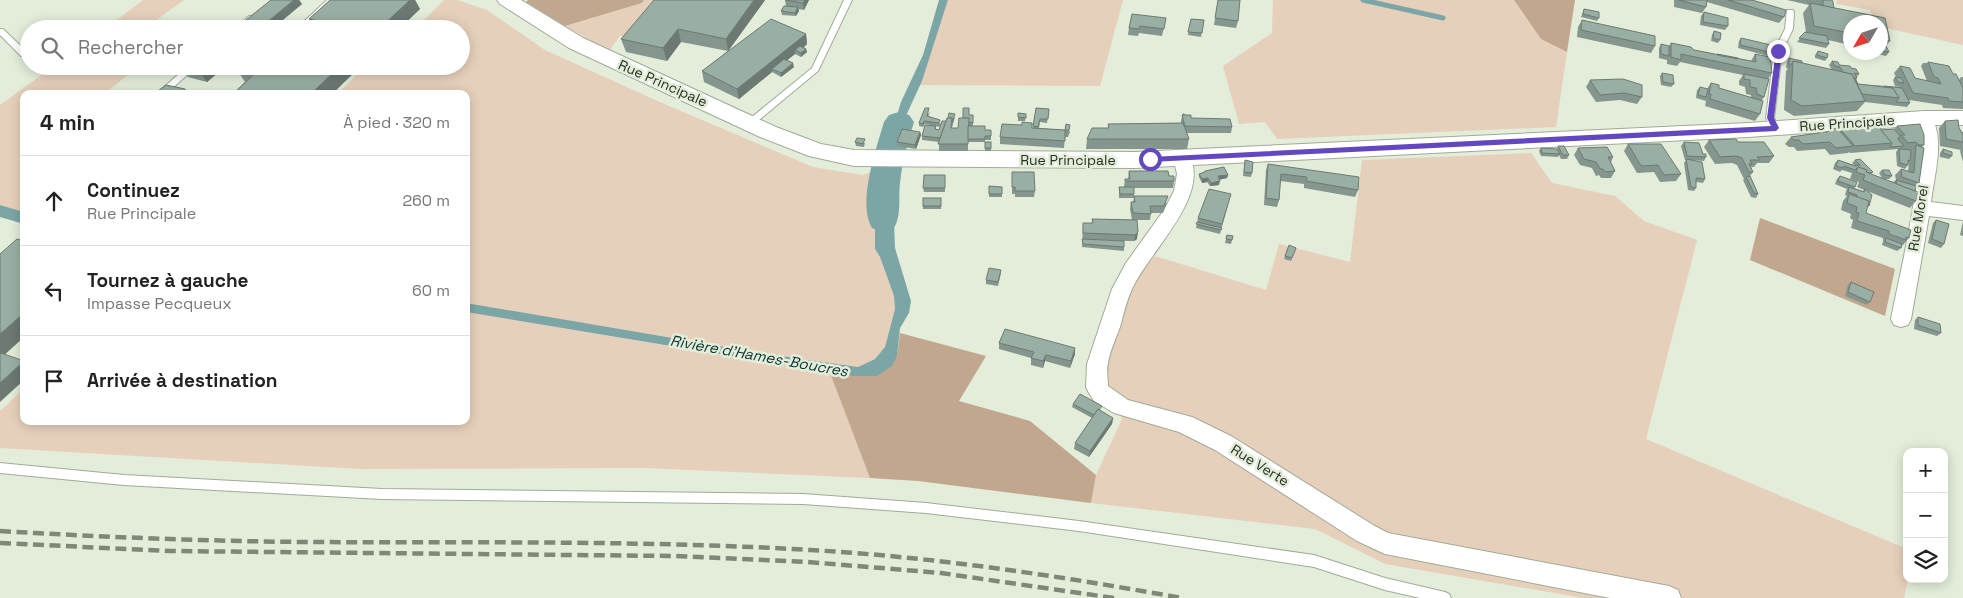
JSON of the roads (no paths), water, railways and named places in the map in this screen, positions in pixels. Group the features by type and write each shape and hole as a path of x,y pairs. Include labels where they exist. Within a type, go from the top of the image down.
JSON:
{"street":[{"name":"Rue Principale","path":"508,0 576,43 787,140 817,151 865,159 1134,160 1776,128 1924,118 1963,118"},
{"name":"Rue Morel","path":"1901,319 1921,208 1929,147 1928,128 1924,118"},
{"name":"Rue Verte","path":"1182,157 1186,174 1183,191 1171,214 1133,268 1114,309 1097,364 1098,387 1102,395 1122,408 1184,424 1223,443 1365,533 1386,543 1669,598"},
{"path":"1921,208 1963,213"}],"lane":[{"path":"310,20 332,0"},
{"path":"750,123 815,68 848,0"},
{"path":"250,20 260,12"},
{"path":"1776,128 1770,118 1778,51 1789,30 1790,12"},
{"path":"0,31 20,50"},
{"path":"165,90 182,75"},
{"path":"0,468 124,480 382,494 803,499 926,508 1079,526 1314,561 1385,584 1445,598"}],"water":[{"path":"939,0 948,0 922,81 898,133 896,151 887,149 901,102 923,55"},
{"path":"875,171 892,173 895,248 911,301 909,313 900,328 897,356 892,366 877,376 851,376 470,313 470,304 761,353 858,367 875,359 885,347 895,309 894,296 880,257 875,249 873,196"},
{"path":"0,205 20,211 20,223 0,217"}],"waterway":[{"path":"1363,0 1443,18"},
{"name":"Rivière d'Hames-Boucres","path":"883,220 886,170 899,122"}],"railway":[{"path":"0,531 228,541 620,543 810,550 904,557 997,568 1182,598"},
{"path":"0,543 170,551 674,556 808,562 941,573 1114,598"}]}
